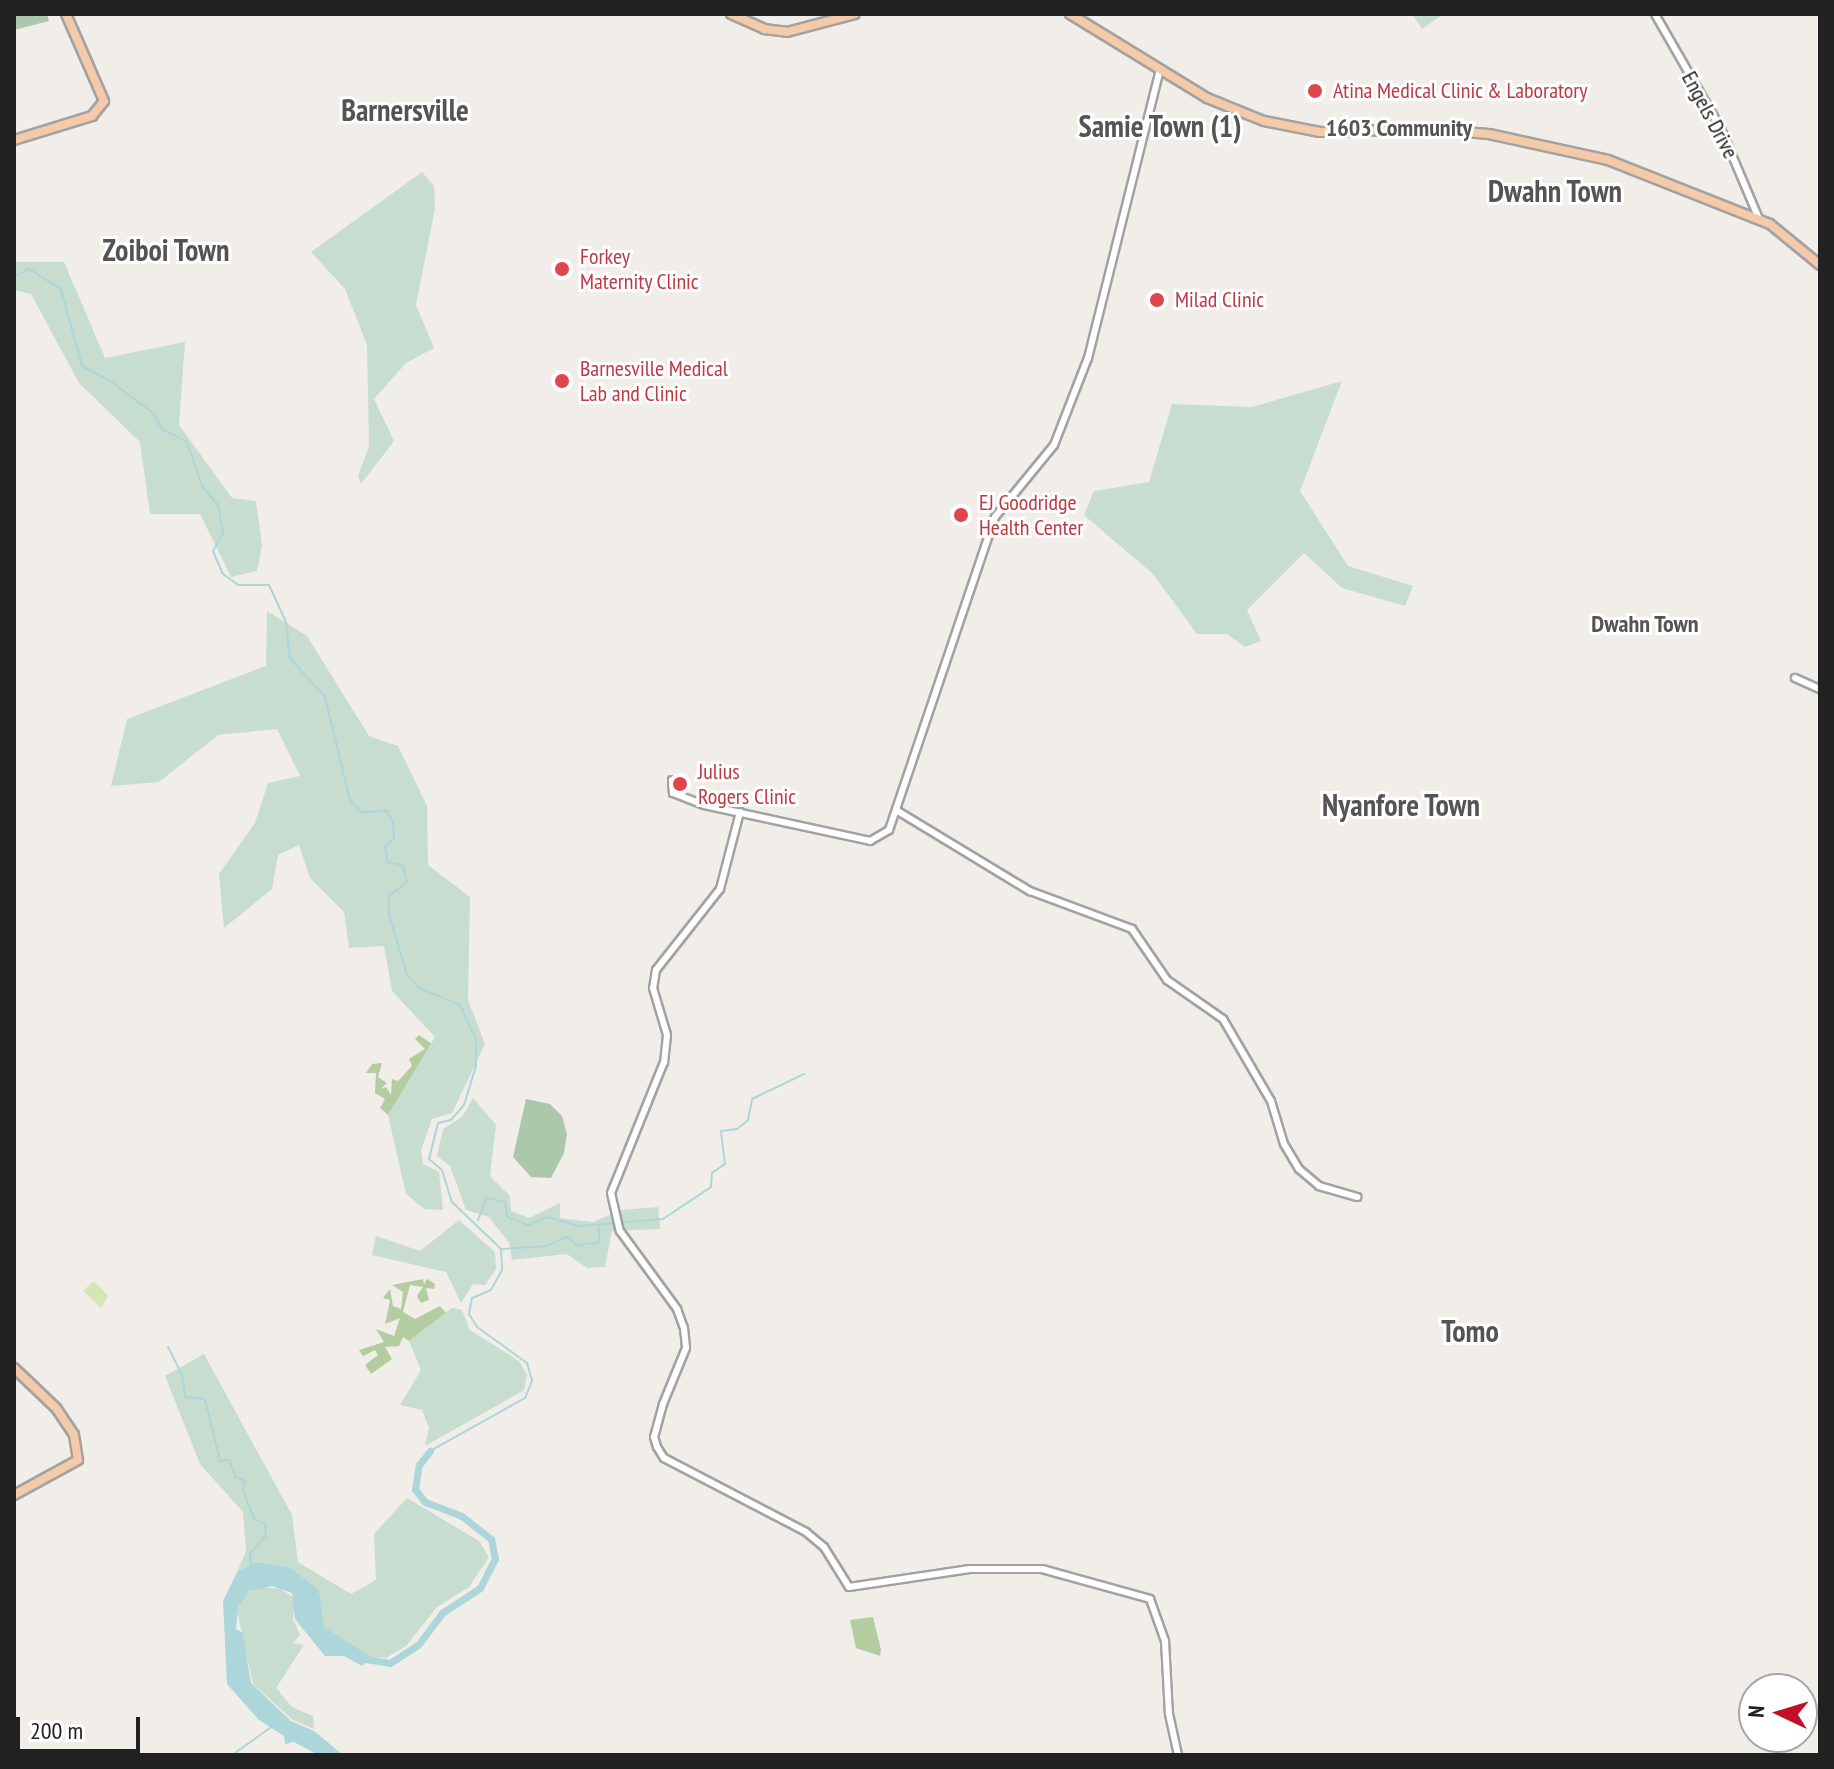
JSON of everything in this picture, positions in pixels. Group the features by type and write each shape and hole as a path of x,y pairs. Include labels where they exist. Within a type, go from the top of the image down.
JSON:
{"main road":[{"path":"14,140 92,116 104,101 104,91 66,14"},
{"path":"731,14 764,29 787,32 855,14"},
{"path":"1070,14 1207,98 1264,121 1320,132 1430,129 1533,141 1619,163 1759,219 1782,231 1820,265"},
{"path":"14,1368 56,1408 74,1435 78,1460 14,1495"}],"street":[{"name":"Engels Drive","path":"1655,14 1721,129 1759,219"},
{"path":"672,780 673,793 683,798 870,841 885,836 995,517 1054,445 1088,358 1160,70"},
{"path":"1795,678 1820,689"},
{"path":"896,810 1030,891 1132,929 1167,980 1223,1019 1271,1101 1284,1144 1299,1169 1319,1186 1357,1197"},
{"path":"740,812 720,889 664,955 653,980 666,1026 664,1062 614,1182 613,1219 677,1309 684,1328 684,1356 654,1437 664,1458 806,1532 824,1547 849,1587 970,1569 1042,1569 1150,1599 1165,1641 1169,1714 1178,1755"}],"green space":[{"path":"14,14 47,14 49,21 14,30"},
{"path":"1412,14 1441,14 1442,15 1422,29"},
{"path":"422,172 434,186 435,208 416,305 434,348 406,363 374,399 394,441 361,484 358,476 369,446 367,345 345,289 311,252"},
{"path":"14,262 64,262 105,358 185,342 179,425 232,498 256,501 262,545 257,571 231,577 200,514 150,514 140,442 79,383 31,294 14,290"},
{"path":"1342,381 1300,491 1348,566 1413,586 1405,606 1342,588 1304,553 1247,610 1261,641 1245,647 1227,634 1197,634 1153,574 1084,515 1094,491 1149,482 1172,404 1252,407"},
{"path":"267,611 307,636 369,736 398,746 427,806 428,865 470,897 468,1000 485,1044 452,1113 432,1119 421,1150 423,1164 439,1172 443,1210 424,1209 406,1194 388,1115 435,1037 392,991 384,946 349,948 344,912 310,878 299,845 278,855 272,889 224,928 219,874 255,823 268,783 300,776 277,729 218,735 159,782 111,786 127,719 266,666"},
{"path":"419,1035 432,1044 388,1115 380,1108 385,1099 375,1093 376,1073 366,1073 372,1064 382,1063 378,1077 387,1083 381,1089 386,1087 391,1095 392,1079 398,1081 412,1066 409,1059 425,1049 415,1039"},
{"path":"473,1098 496,1125 490,1176 510,1196 511,1211 529,1218 560,1203 560,1218 593,1222 620,1210 658,1207 660,1229 612,1231 605,1267 587,1268 567,1254 512,1260 509,1243 489,1217 466,1210 450,1166 437,1156 443,1129 462,1117"},
{"path":"526,1099 550,1104 562,1116 567,1134 564,1153 551,1178 531,1177 513,1157"},
{"path":"459,1220 495,1252 496,1269 485,1285 473,1284 461,1303 446,1272 372,1255 376,1236 420,1251"},
{"path":"423,1279 424,1284 427,1279 435,1284 434,1289 426,1288 429,1300 421,1303 417,1296 423,1287 410,1285 403,1312 415,1319 440,1306 446,1313 409,1341 403,1337 399,1346 385,1347 392,1359 371,1374 365,1365 378,1355 375,1350 363,1356 359,1350 384,1342 376,1329 394,1336 400,1318 385,1324 390,1300 383,1298 390,1289 393,1306 401,1309 403,1292 392,1285"},
{"path":"94,1281 108,1296 101,1308 83,1291"},
{"path":"452,1308 462,1310 470,1330 519,1361 527,1375 524,1390 425,1446 429,1428 422,1410 400,1405 421,1370 409,1341"},
{"path":"204,1354 292,1515 298,1562 351,1594 376,1580 374,1534 407,1498 479,1541 489,1557 469,1587 437,1607 406,1646 386,1658 371,1657 341,1640 324,1627 319,1589 289,1567 255,1562 237,1572 246,1551 243,1512 200,1464 165,1376"},
{"path":"261,1587 281,1589 295,1599 293,1619 300,1635 293,1643 304,1645 276,1688 292,1707 313,1716 314,1729 293,1720 253,1684 237,1611 246,1593"},
{"path":"873,1617 880,1656 856,1648 850,1620"}],"water":[{"path":"255,1562 289,1567 319,1589 324,1627 371,1657 362,1666 344,1656 325,1656 295,1619 292,1593 272,1586 249,1591 238,1608 236,1629 243,1633 251,1683 291,1721 314,1731 343,1755 318,1755 294,1742 285,1744 284,1736 259,1720 227,1684 223,1601 237,1572"}],"waterway":[{"path":"14,277 29,269 61,289 82,366 106,378 153,413 162,429 187,442 202,486 218,505 223,533 213,551 223,574 238,585 269,585 286,622 290,658 325,697 350,800 361,812 387,811 393,823 394,838 385,847 388,862 403,865 407,882 389,896 389,914 407,975 419,988 460,1005 476,1040 476,1066 464,1105 451,1120 438,1123 429,1159 442,1170 452,1202 501,1249 502,1270 491,1290 472,1298 469,1314 477,1327 527,1363 532,1381 525,1398 430,1451"},
{"path":"478,1220 487,1198 505,1202 507,1217 528,1225 547,1217 578,1226 663,1219 711,1187 712,1173 725,1164 721,1131 737,1129 748,1120 752,1099 804,1074"},
{"path":"501,1249 547,1246 566,1237 577,1245 600,1242 598,1225"},
{"path":"168,1347 182,1375 185,1397 205,1399 220,1461 229,1460 236,1477 245,1481 243,1490 254,1519 265,1524 266,1535 250,1554 251,1567"},
{"path":"359,1658 390,1663 418,1645 442,1613 480,1588 495,1559 491,1539 462,1516 425,1502 415,1489 419,1465 430,1451"},
{"path":"232,1755 270,1728"}],"place":[{"name":"Atina Medical Clinic & Laboratory","path":"1315,91"},
{"name":"Forkey Maternity Clinic","path":"562,269"},
{"name":"Milad Clinic","path":"1157,300"},
{"name":"Barnesville Medical Lab and Clinic","path":"562,381"},
{"name":"EJ Goodridge Health Center","path":"961,515"},
{"name":"Julius Rogers Clinic","path":"680,784"}],"district":[{"name":"Barnersville","path":"405,110"},
{"name":"Samie Town (1)","path":"1160,126"},
{"name":"1603 Community","path":"1399,128"},
{"name":"Dwahn Town","path":"1555,191"},
{"name":"Zoiboi Town","path":"166,250"},
{"name":"Dwahn Town","path":"1645,624"},
{"name":"Nyanfore Town","path":"1401,805"},
{"name":"Tomo","path":"1470,1331"}]}
